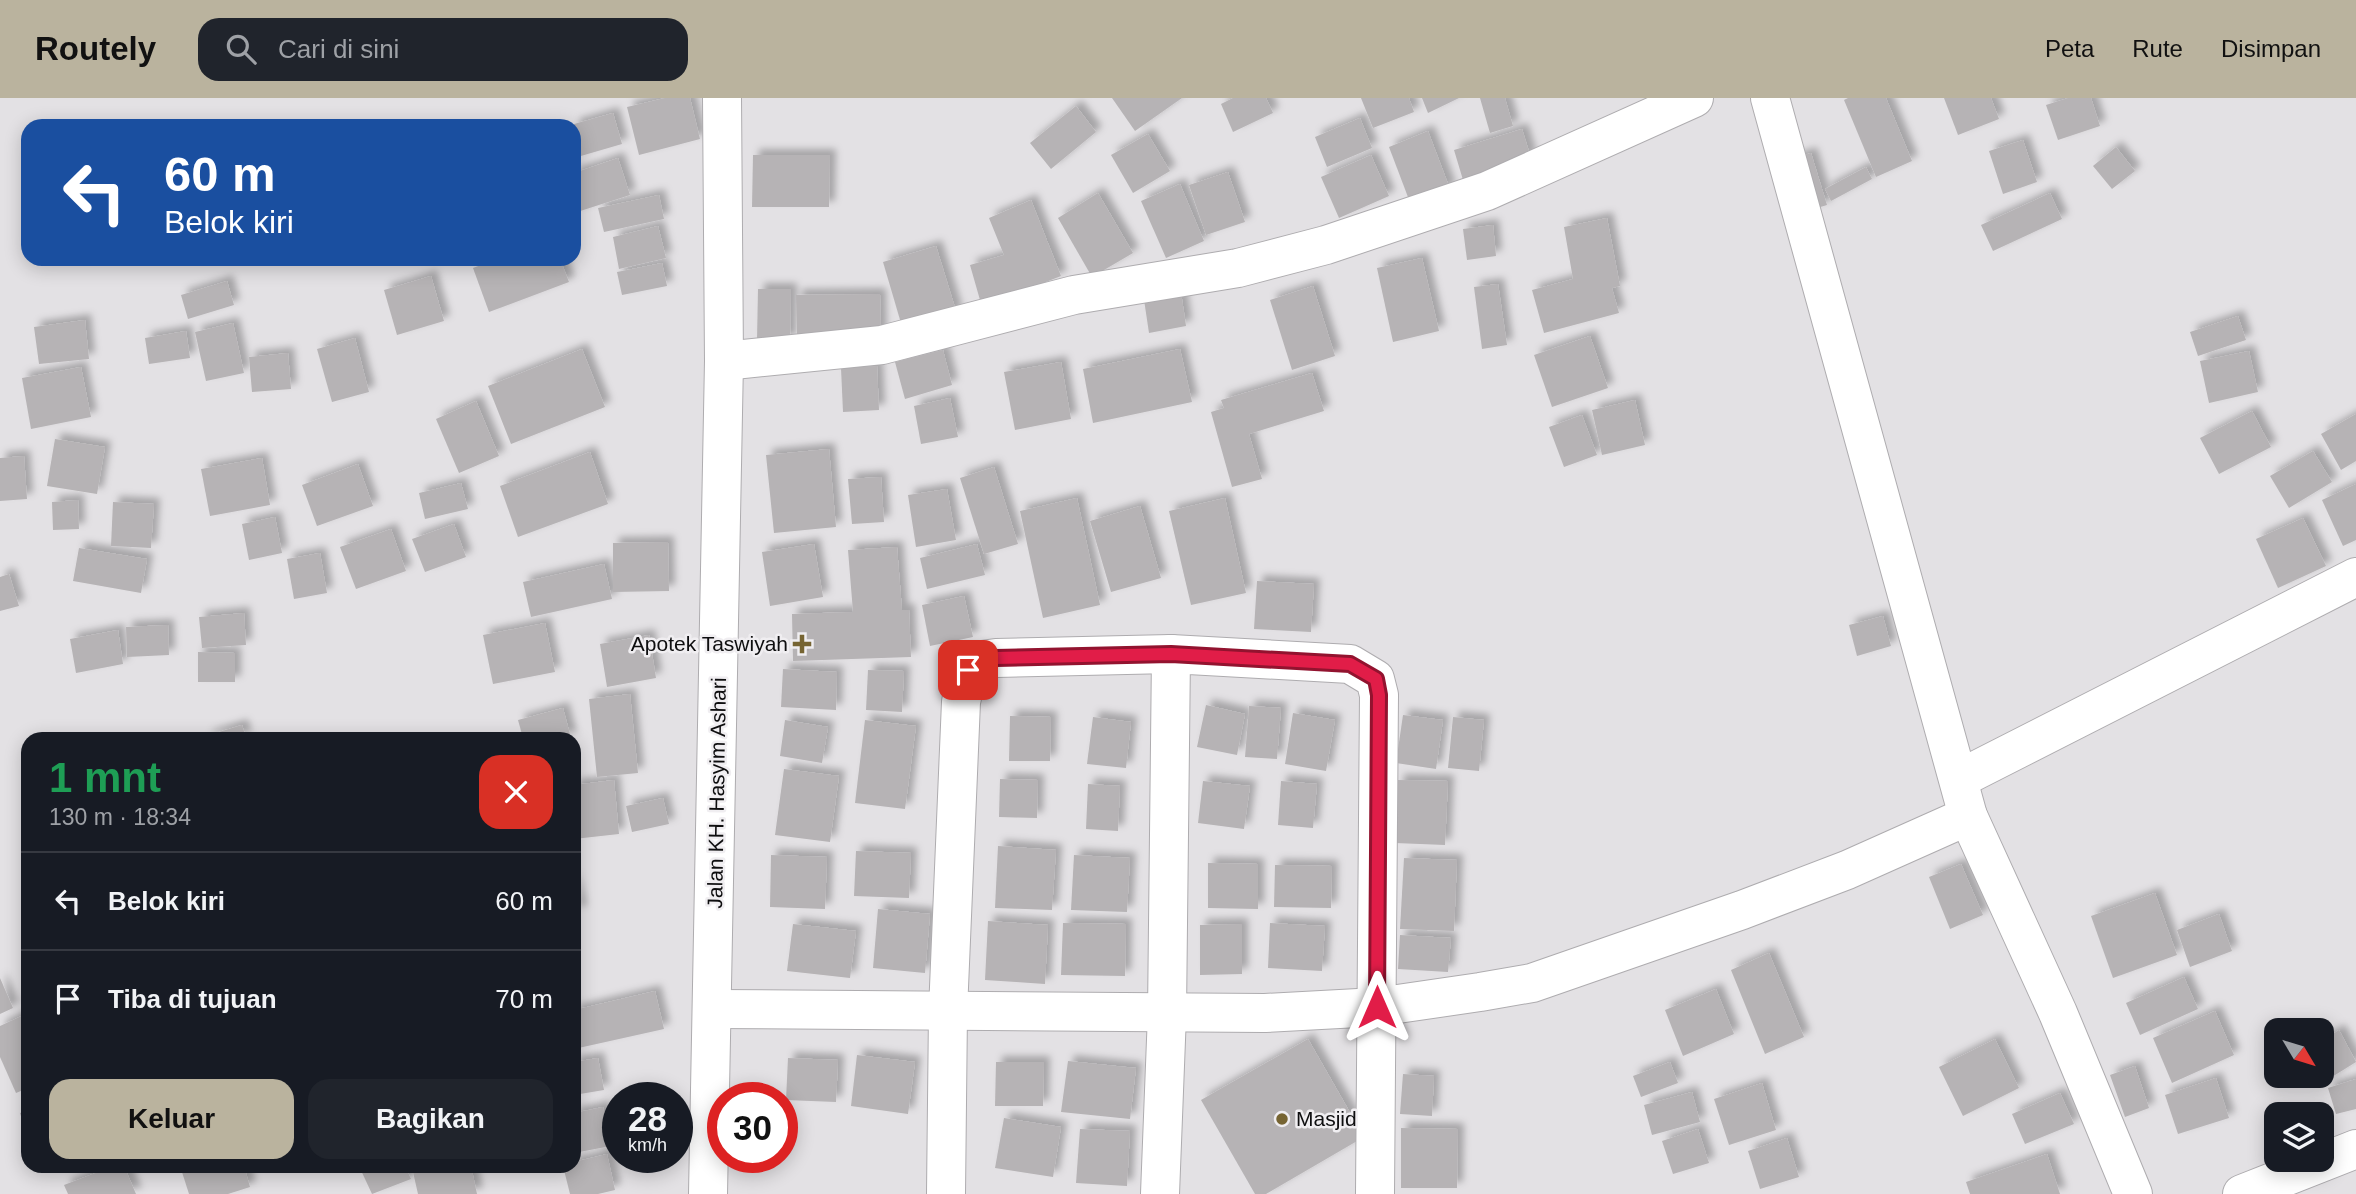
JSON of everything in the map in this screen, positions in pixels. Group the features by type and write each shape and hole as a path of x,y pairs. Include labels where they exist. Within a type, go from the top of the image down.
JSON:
{"street":[{"name":"Jalan KH. Hasyim Ashari","path":"708,1194 724,360 722,98"},
{"path":"724,360 882,345 1074,295 1238,268 1326,245 1487,191 1694,98"},
{"path":"1770,98 1968,816 2058,1013 2133,1194"},
{"path":"1959,779 2356,577"},
{"path":"1160,1194 1167,1014 1171,654"},
{"path":"946,1194 948,1011 961,702 968,670 982,660 996,658 1171,654 1350,664 1376,679 1379,695 1375,1194"},
{"path":"713,1009 1167,1014 1377,1007 1532,983 1847,870 1968,816"},
{"path":"2242,1194 2356,1149"}],"building":[{"path":"665,98 690,98 700,139 639,155 627,107"},
{"path":"1112,98 1182,98 1135,131"},
{"path":"1233,98 1266,98 1273,113 1233,132 1221,104"},
{"path":"1361,98 1409,98 1414,112 1373,128"},
{"path":"1422,98 1459,98 1428,113"},
{"path":"1480,98 1505,98 1513,126 1490,133"},
{"path":"1886,98 1912,161 1876,177 1844,100"},
{"path":"1944,98 1991,98 1999,119 1958,135"},
{"path":"2068,98 2091,98 2100,126 2058,140 2046,105"},
{"path":"1076,106 1096,132 1051,169 1030,143"},
{"path":"613,113 622,144 581,156 581,122"},
{"path":"1360,118 1372,148 1327,167 1315,137"},
{"path":"1522,129 1531,158 1463,180 1454,150"},
{"path":"1428,131 1450,189 1411,205 1389,147"},
{"path":"1148,134 1170,171 1133,193 1111,155"},
{"path":"2023,140 2037,182 2003,194 1989,151"},
{"path":"2116,147 2135,171 2112,189 2093,166"},
{"path":"1811,153 1827,205 1807,211 1791,159"},
{"path":"753,155 830,155 829,207 752,207"},
{"path":"1371,155 1389,196 1339,218 1321,177"},
{"path":"618,158 630,195 581,211 581,171"},
{"path":"1866,167 1872,179 1831,201 1825,189"},
{"path":"1228,172 1245,222 1206,235 1189,185"},
{"path":"1180,184 1204,241 1166,258 1141,201"},
{"path":"1098,193 1133,253 1092,277 1058,218"},
{"path":"2050,193 2062,219 1993,251 1981,225"},
{"path":"659,195 664,219 604,232 598,208"},
{"path":"1031,200 1061,276 982,307 970,265 1004,255 989,218"},
{"path":"1607,218 1620,286 1612,288 1619,313 1544,333 1532,290 1573,279 1564,227"},
{"path":"1493,225 1496,256 1467,260 1463,229"},
{"path":"658,226 666,258 619,269 613,237"},
{"path":"936,246 957,314 903,330 883,262"},
{"path":"1422,258 1439,331 1393,342 1377,268"},
{"path":"662,263 667,286 622,295 617,272"},
{"path":"563,266 569,282 489,312 473,268"},
{"path":"431,276 444,321 397,335 384,290"},
{"path":"227,281 234,305 188,319 181,295"},
{"path":"1498,284 1507,345 1482,349 1474,287"},
{"path":"1180,286 1186,326 1149,333 1143,293"},
{"path":"1313,286 1335,356 1292,370 1270,300"},
{"path":"758,289 791,289 790,341 757,340"},
{"path":"880,294 881,338 797,340 796,295"},
{"path":"2238,316 2246,340 2198,356 2190,332"},
{"path":"85,320 89,359 39,364 34,327"},
{"path":"233,323 244,373 206,381 195,332"},
{"path":"186,331 190,358 149,364 145,338"},
{"path":"1590,336 1608,388 1552,407 1534,355"},
{"path":"355,338 369,392 332,402 317,349"},
{"path":"582,349 605,407 511,444 488,386"},
{"path":"1180,349 1192,402 1093,423 1083,369"},
{"path":"943,350 952,385 905,399 895,362"},
{"path":"2249,351 2258,392 2209,403 2200,361"},
{"path":"288,353 291,389 252,392 249,357"},
{"path":"1061,362 1071,419 1015,430 1004,372"},
{"path":"877,366 879,410 843,412 841,368"},
{"path":"81,367 91,417 31,429 22,378"},
{"path":"1312,373 1324,411 1249,434 1262,479 1232,487 1211,412 1224,408 1221,400"},
{"path":"950,398 958,437 921,444 914,406"},
{"path":"1635,400 1645,445 1602,455 1592,410"},
{"path":"476,401 499,456 459,473 436,419"},
{"path":"2252,411 2271,447 2219,474 2200,438"},
{"path":"2356,414 2356,461 2341,470 2321,434"},
{"path":"1582,415 1597,455 1564,467 1549,427"},
{"path":"55,439 105,447 97,494 47,486"},
{"path":"829,449 836,527 774,533 766,455"},
{"path":"2313,451 2332,482 2289,508 2270,476"},
{"path":"590,452 608,504 518,537 500,486"},
{"path":"24,456 27,499 0,501 0,458"},
{"path":"262,458 270,505 210,516 201,469"},
{"path":"358,464 373,506 317,526 302,485"},
{"path":"994,467 1018,544 984,554 960,478"},
{"path":"881,477 884,522 852,524 848,479"},
{"path":"461,483 468,509 425,519 419,493"},
{"path":"2356,484 2356,540 2343,546 2322,500"},
{"path":"947,489 956,540 916,547 908,495"},
{"path":"1077,498 1100,605 1043,618 1020,511"},
{"path":"1225,498 1246,593 1191,605 1169,511"},
{"path":"78,500 79,529 53,530 52,502"},
{"path":"113,502 154,504 151,548 111,546"},
{"path":"1140,506 1161,578 1111,592 1090,521"},
{"path":"275,517 282,553 249,560 242,524"},
{"path":"2303,518 2326,566 2278,588 2256,539"},
{"path":"454,524 466,557 425,572 412,539"},
{"path":"391,529 406,571 356,589 340,547"},
{"path":"668,542 669,591 613,592 613,543"},
{"path":"814,544 823,597 770,606 762,552"},
{"path":"977,544 985,575 927,589 920,558"},
{"path":"897,547 902,610 909,610 911,657 793,661 792,614 853,612 848,550"},
{"path":"79,548 147,559 141,593 73,581"},
{"path":"320,553 327,593 294,599 287,559"},
{"path":"604,564 612,599 531,617 523,582"},
{"path":"9,574 19,606 0,611 0,577"},
{"path":"1257,581 1314,584 1311,632 1254,629"},
{"path":"964,596 973,637 930,646 922,605"},
{"path":"244,613 246,645 202,648 199,617"},
{"path":"1883,616 1891,646 1857,656 1849,625"},
{"path":"545,623 555,672 493,684 483,635"},
{"path":"168,625 169,655 127,657 126,627"},
{"path":"118,630 123,664 76,673 70,639"},
{"path":"649,635 656,678 607,687 600,644"},
{"path":"198,652 235,653 235,682 198,682"},
{"path":"783,669 837,672 836,710 781,707"},
{"path":"868,670 904,671 902,712 866,710"},
{"path":"630,694 638,773 597,777 589,699"},
{"path":"1206,705 1245,714 1237,755 1197,747"},
{"path":"1249,706 1281,708 1277,759 1245,757"},
{"path":"563,708 569,732 521,732 518,720"},
{"path":"1293,713 1335,720 1326,771 1285,764"},
{"path":"1403,715 1443,720 1436,769 1396,763"},
{"path":"1010,716 1051,717 1050,761 1009,761"},
{"path":"1093,717 1131,722 1126,768 1087,764"},
{"path":"1453,717 1484,720 1479,771 1448,768"},
{"path":"785,720 828,727 822,763 780,756"},
{"path":"865,720 916,726 905,809 855,803"},
{"path":"242,725 244,732 219,732"},
{"path":"784,769 839,776 830,842 775,835"},
{"path":"1000,779 1038,780 1037,818 999,817"},
{"path":"614,780 619,834 581,838 581,784"},
{"path":"1398,780 1448,781 1445,845 1395,843"},
{"path":"1203,781 1250,786 1244,829 1198,823"},
{"path":"1281,781 1317,784 1313,828 1278,825"},
{"path":"1088,784 1120,786 1118,831 1086,829"},
{"path":"663,798 669,824 632,832 626,806"},
{"path":"998,846 1056,850 1052,910 995,908"},
{"path":"856,851 911,853 909,898 854,896"},
{"path":"771,855 827,857 825,909 770,907"},
{"path":"1074,855 1130,858 1127,912 1071,910"},
{"path":"1404,858 1457,860 1454,931 1400,929"},
{"path":"1208,863 1258,864 1258,909 1208,908"},
{"path":"1961,864 1983,915 1950,929 1929,877"},
{"path":"1275,865 1332,866 1331,908 1274,907"},
{"path":"2155,893 2177,955 2113,978 2091,916"},
{"path":"878,909 930,914 925,973 873,968"},
{"path":"2219,914 2232,951 2190,967 2177,930"},
{"path":"988,921 1048,925 1045,984 985,980"},
{"path":"1063,923 1126,924 1125,976 1061,975"},
{"path":"1270,923 1325,926 1322,971 1268,968"},
{"path":"793,924 856,931 850,978 787,971"},
{"path":"1242,924 1242,974 1200,975 1200,925"},
{"path":"1400,935 1451,938 1448,972 1398,969"},
{"path":"1769,953 1804,1037 1765,1054 1731,970"},
{"path":"2184,977 2198,1009 2140,1035 2126,1003"},
{"path":"0,978 13,1008 0,1014"},
{"path":"1716,989 1734,1034 1683,1056 1665,1010"},
{"path":"655,991 664,1029 581,1047 581,1008"},
{"path":"2215,1011 2234,1055 2172,1083 2153,1038"},
{"path":"21,1016 21,1091 16,1093 0,1057 0,1026"},
{"path":"2339,1030 2356,1062 2334,1076 2334,1033"},
{"name":"Masjid","path":"1308,1039 1364,1137 1266,1194 1255,1194 1201,1100"},
{"path":"1995,1039 2019,1088 1963,1116 1939,1067"},
{"path":"857,1055 915,1062 908,1114 851,1106"},
{"path":"598,1058 602,1090 581,1094 581,1061"},
{"path":"788,1058 838,1060 836,1102 798,1100 798,1082 787,1082"},
{"path":"1068,1061 1136,1068 1130,1119 1061,1112"},
{"path":"996,1062 1044,1062 1043,1106 995,1106"},
{"path":"1670,1062 1678,1083 1641,1097 1633,1076"},
{"path":"2135,1066 2149,1108 2125,1117 2110,1075"},
{"path":"1403,1074 1434,1076 1432,1116 1400,1114"},
{"path":"2216,1078 2229,1118 2178,1134 2165,1095"},
{"path":"2356,1079 2356,1109 2336,1114 2328,1088"},
{"path":"1762,1083 1776,1130 1729,1145 1714,1099"},
{"path":"1692,1092 1700,1122 1652,1135 1644,1105"},
{"path":"2060,1093 2074,1124 2025,1144 2012,1114"},
{"path":"602,1107 602,1148 581,1152 581,1112"},
{"path":"1004,1118 1061,1127 1053,1177 995,1168"},
{"path":"1401,1128 1458,1129 1457,1188 1401,1188"},
{"path":"1080,1129 1130,1131 1127,1186 1076,1183"},
{"path":"1698,1129 1709,1163 1673,1174 1662,1141"},
{"path":"1787,1138 1799,1177 1760,1189 1748,1151"},
{"path":"2047,1154 2060,1194 1970,1194 1966,1182"},
{"path":"602,1155 602,1173 611,1173 615,1190 598,1194 570,1194 565,1173 581,1173 581,1160"},
{"path":"96,1173 127,1173 136,1194 68,1194 64,1185"},
{"path":"182,1173 246,1173 250,1187 228,1194 189,1194"},
{"path":"362,1173 408,1173 411,1179 372,1194"},
{"path":"413,1173 472,1173 477,1194 418,1194"}],"place":[{"name":"Apotek Taswiyah","path":"802,644"},
{"name":"Masjid","path":"1282,1119"}],"route":[{"path":"968,670 982,660 996,658 1171,654 1334,662 1350,664 1376,679 1379,695 1377,1007"}]}
